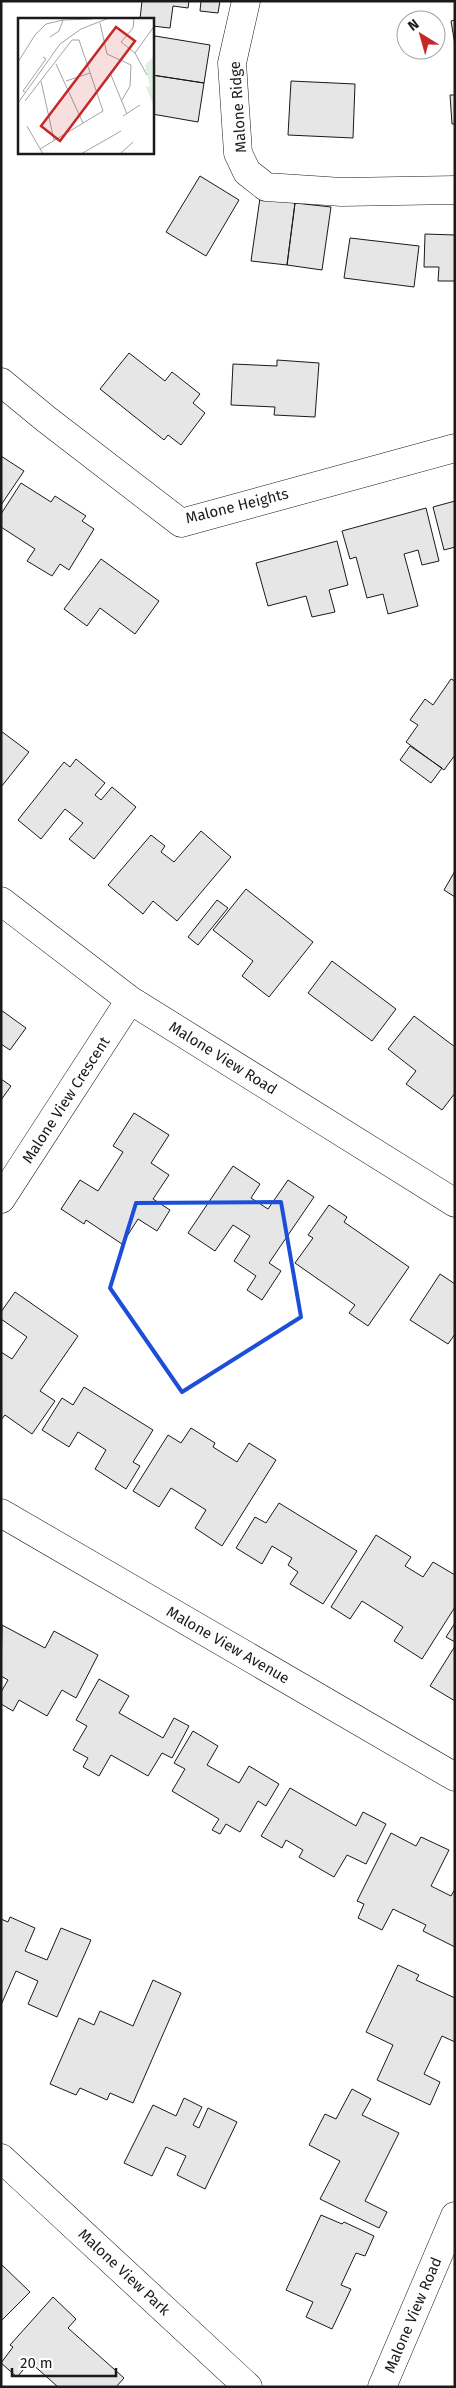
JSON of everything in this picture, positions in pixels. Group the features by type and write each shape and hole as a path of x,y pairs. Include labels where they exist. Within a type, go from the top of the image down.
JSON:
{"street":[{"name":"Malone Ridge","path":"246,1 232,63 238,153 247,172 266,187 342,192 455,190"},
{"name":"Malone Heights","path":"1,382 46,419 181,522 455,448"},
{"name":"Malone View Road","path":"1,901 130,1000 455,1203"},
{"name":"Malone View Crescent","path":"1,1199 130,1000"},
{"name":"Malone View Avenue","path":"1,1513 455,1777"},
{"name":"Malone View Park","path":"1,2158 248,2387"},
{"name":"Malone View Road","path":"382,2387 455,2216"}],"highlighted area":[{"path":"281,1202 301,1317 182,1392 110,1288 136,1203"}],"building":[{"path":"142,1 189,1 188,8 173,6 170,28 154,26 154,18 140,18"},
{"path":"201,1 220,1 218,13 200,11"},
{"path":"455,20 455,45 451,21"},
{"path":"155,36 210,45 204,83 154,75"},
{"path":"154,75 204,83 198,122 154,114"},
{"path":"291,81 355,84 353,138 288,135"},
{"path":"450,95 455,95 455,124 452,124"},
{"path":"200,176 239,200 206,256 166,232"},
{"path":"260,198 295,203 287,265 251,261"},
{"path":"295,203 331,207 322,270 287,265"},
{"path":"425,234 455,235 455,281 438,281 439,267 424,267"},
{"path":"350,238 419,246 414,287 344,278"},
{"path":"129,353 165,381 172,372 200,394 193,403 205,413 181,445 168,435 164,440 100,389"},
{"path":"277,360 319,363 315,417 274,415 275,407 231,405 233,364 277,366"},
{"path":"1,456 24,471 1,505"},
{"path":"21,483 51,502 55,496 86,516 82,521 94,529 69,570 60,564 52,576 27,561 35,549 1,527 1,514"},
{"path":"455,501 455,547 444,550 433,507"},
{"path":"426,508 439,561 422,565 418,550 404,554 418,606 388,614 383,594 367,598 356,557 350,559 342,531"},
{"path":"337,541 348,585 329,590 335,612 312,617 306,596 268,606 256,563"},
{"path":"101,559 159,601 135,634 100,608 87,626 64,609"},
{"path":"451,679 455,681 455,755 444,770 406,742 418,725 410,720 425,699 433,705"},
{"path":"1,731 29,752 1,787"},
{"path":"410,746 442,768 431,783 400,760"},
{"path":"76,759 105,783 95,795 101,800 112,787 136,807 94,859 69,839 83,823 65,809 41,839 18,820 64,762 70,767"},
{"path":"201,831 231,857 177,921 153,901 143,914 108,885 151,835 165,846 161,852 174,862"},
{"path":"455,871 455,897 444,890"},
{"path":"246,889 313,942 269,997 242,976 253,961 213,930"},
{"path":"217,900 228,908 198,945 188,937"},
{"path":"332,961 396,1009 372,1041 308,993"},
{"path":"1,1010 26,1028 10,1050 1,1044"},
{"path":"414,1016 455,1047 455,1093 442,1110 406,1084 416,1071 388,1049"},
{"path":"1,1079 11,1086 1,1100"},
{"path":"134,1113 169,1135 151,1163 169,1175 153,1199 170,1210 157,1231 138,1219 122,1244 86,1220 84,1224 61,1209 80,1180 98,1191 123,1152 113,1146"},
{"path":"233,1166 260,1184 251,1198 268,1209 288,1180 314,1197 269,1263 281,1271 262,1300 247,1290 256,1276 234,1261 250,1236 233,1225 215,1251 188,1233"},
{"path":"329,1205 347,1217 344,1222 409,1267 368,1326 349,1313 355,1305 295,1263 313,1238 308,1235"},
{"path":"440,1274 455,1284 455,1334 448,1344 410,1320"},
{"path":"15,1292 78,1336 40,1391 55,1401 32,1434 5,1415 1,1420 1,1352 12,1359 27,1337 1,1319 1,1312"},
{"path":"84,1387 153,1430 133,1462 140,1466 126,1489 95,1469 106,1450 78,1432 69,1447 42,1430 62,1398 73,1405"},
{"path":"191,1428 215,1443 213,1447 237,1462 249,1443 276,1460 222,1546 195,1528 206,1510 171,1488 159,1507 133,1491 168,1435 181,1443"},
{"path":"279,1503 357,1551 323,1604 290,1584 298,1572 288,1565 292,1558 272,1546 262,1564 236,1548 255,1517 266,1523"},
{"path":"376,1535 411,1557 405,1566 423,1577 433,1562 455,1575 455,1607 422,1659 394,1641 403,1627 362,1601 350,1619 331,1607"},
{"path":"455,1623 455,1642 446,1637"},
{"path":"2,1625 45,1648 54,1631 98,1655 76,1698 62,1690 47,1716 19,1700 13,1711 1,1704 1,1692 8,1680 1,1676"},
{"path":"455,1646 455,1701 430,1686"},
{"path":"99,1679 129,1696 119,1713 163,1738 174,1718 189,1726 172,1758 162,1753 148,1776 111,1755 99,1776 83,1767 88,1758 73,1750 87,1726 76,1720"},
{"path":"193,1731 218,1746 207,1765 239,1783 249,1766 279,1784 266,1806 258,1801 240,1832 226,1824 220,1834 212,1830 219,1819 172,1791 185,1769 174,1763"},
{"path":"290,1788 356,1826 363,1812 386,1824 366,1864 347,1855 334,1877 299,1857 303,1850 286,1840 282,1848 261,1836"},
{"path":"391,1833 416,1846 421,1837 449,1850 431,1886 451,1896 455,1889 455,1947 423,1931 426,1925 393,1909 382,1930 358,1918 364,1904 357,1901"},
{"path":"10,1917 35,1928 25,1951 47,1960 61,1928 91,1940 57,2017 28,2004 38,1981 16,1971 1,2005 1,1919 8,1922"},
{"path":"398,1965 419,1975 416,1980 455,1998 455,2042 442,2036 424,2074 440,2082 430,2105 377,2080 393,2045 366,2032"},
{"path":"153,1980 181,1993 133,2103 110,2093 107,2100 80,2088 76,2095 50,2084 79,2018 94,2025 100,2011 133,2026"},
{"path":"352,2089 371,2099 362,2115 399,2133 365,2201 387,2212 379,2228 320,2199 340,2161 309,2145 325,2114 336,2119"},
{"path":"184,2098 202,2107 193,2125 199,2128 208,2108 237,2122 205,2189 177,2175 186,2156 166,2147 152,2176 124,2163 153,2105 176,2116"},
{"path":"321,2215 342,2224 344,2222 374,2236 365,2256 356,2253 341,2285 351,2289 332,2329 306,2317 313,2302 286,2290"},
{"path":"1,2264 30,2292 1,2321"},
{"path":"53,2297 76,2319 68,2328 124,2378 116,2387 58,2387 30,2362 17,2377 1,2363 13,2347 10,2345"}]}
